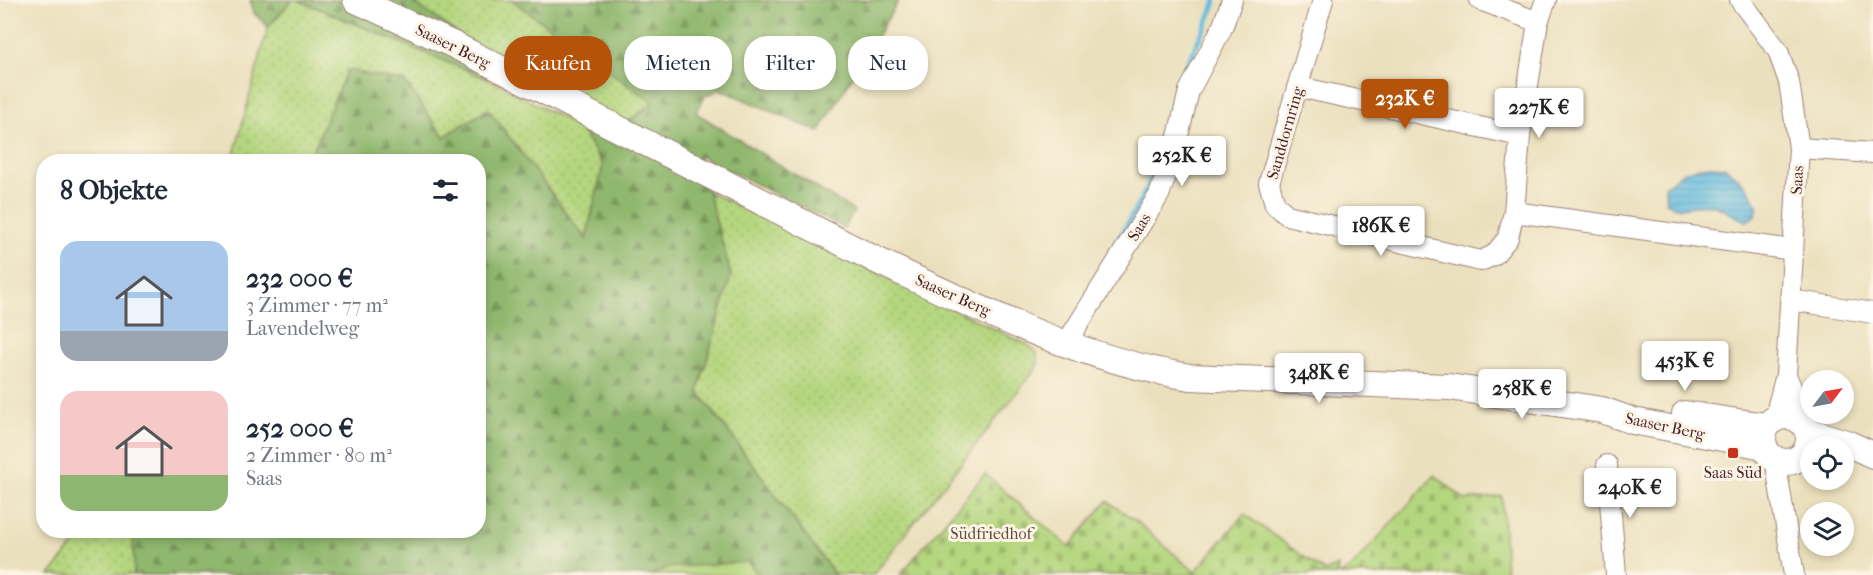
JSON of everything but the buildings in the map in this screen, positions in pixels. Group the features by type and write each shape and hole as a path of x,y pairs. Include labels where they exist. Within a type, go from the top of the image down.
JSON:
{"street":[{"name":"Saaser Berg","path":"356,0 454,45 876,260 944,292 1066,344 1158,372 1190,377 1449,387 1602,410 1633,422 1849,444 1873,456"},
{"name":"Saas","path":"1066,344 1159,195 1173,157 1189,91 1222,28 1232,0"},
{"name":"Sanddornring","path":"1323,0 1269,183 1275,204 1287,215 1481,261 1494,255 1508,238 1514,212 1520,136 1538,22 1546,0"},
{"path":"1480,0 1538,22"},
{"name":"Saas","path":"1740,0 1778,51 1789,82 1799,148 1786,375 1794,394 1789,437 1778,472 1794,575"},
{"path":"1299,87 1520,136"},
{"path":"1799,148 1873,153"},
{"path":"1514,212 1793,250"},
{"path":"1791,300 1873,313"},
{"path":"1854,456 1873,456"},
{"path":"1607,465 1616,575"}],"green space":[{"path":"250,0 292,0 268,27 254,13"},
{"path":"292,0 298,0 488,79 504,87 504,90 509,90 580,127 603,165 586,239 488,109 444,137 405,82 347,70 311,154 234,154 268,27"},
{"path":"298,0 410,0 492,58 488,79"},
{"path":"410,0 512,0 561,36 504,36 504,64"},
{"path":"512,0 899,0 877,36 848,36 848,84 819,132 722,90 732,90 732,36 624,36 624,82 612,73 612,36 561,36"},
{"path":"347,70 405,82 444,137 488,109 586,239 603,165 580,127 623,126 653,103 635,90 718,90 705,96 696,113 854,211 844,228 698,155 731,275 698,391 835,575 759,575 747,562 668,568 651,575 134,575 133,538 486,538 486,154 311,154"},
{"path":"612,73 624,82 624,90 635,90 653,103 623,126 554,90 612,90"},
{"path":"707,191 1028,345 1037,353 1038,366 873,575 835,575 698,391 731,275"},
{"name":"Südfriedhof","path":"985,474 1069,547 1107,501 1136,521 1195,572 1244,514 1325,572 1338,566 1337,575 900,575"},
{"path":"1435,475 1465,500 1502,496 1506,575 1339,575 1350,569"},
{"path":"79,538 133,538 134,575 50,575"},
{"path":"747,562 759,575 651,575 668,568"}],"water":[{"path":"1710,166 1725,168 1746,186 1757,205 1754,217 1747,221 1712,205 1684,208 1666,202 1665,187 1670,182 1691,170"}],"waterway":[{"path":"1106,262 1147,189 1177,84 1216,0"}],"place":[{"name":"Saas Süd","path":"1733,453"}]}
